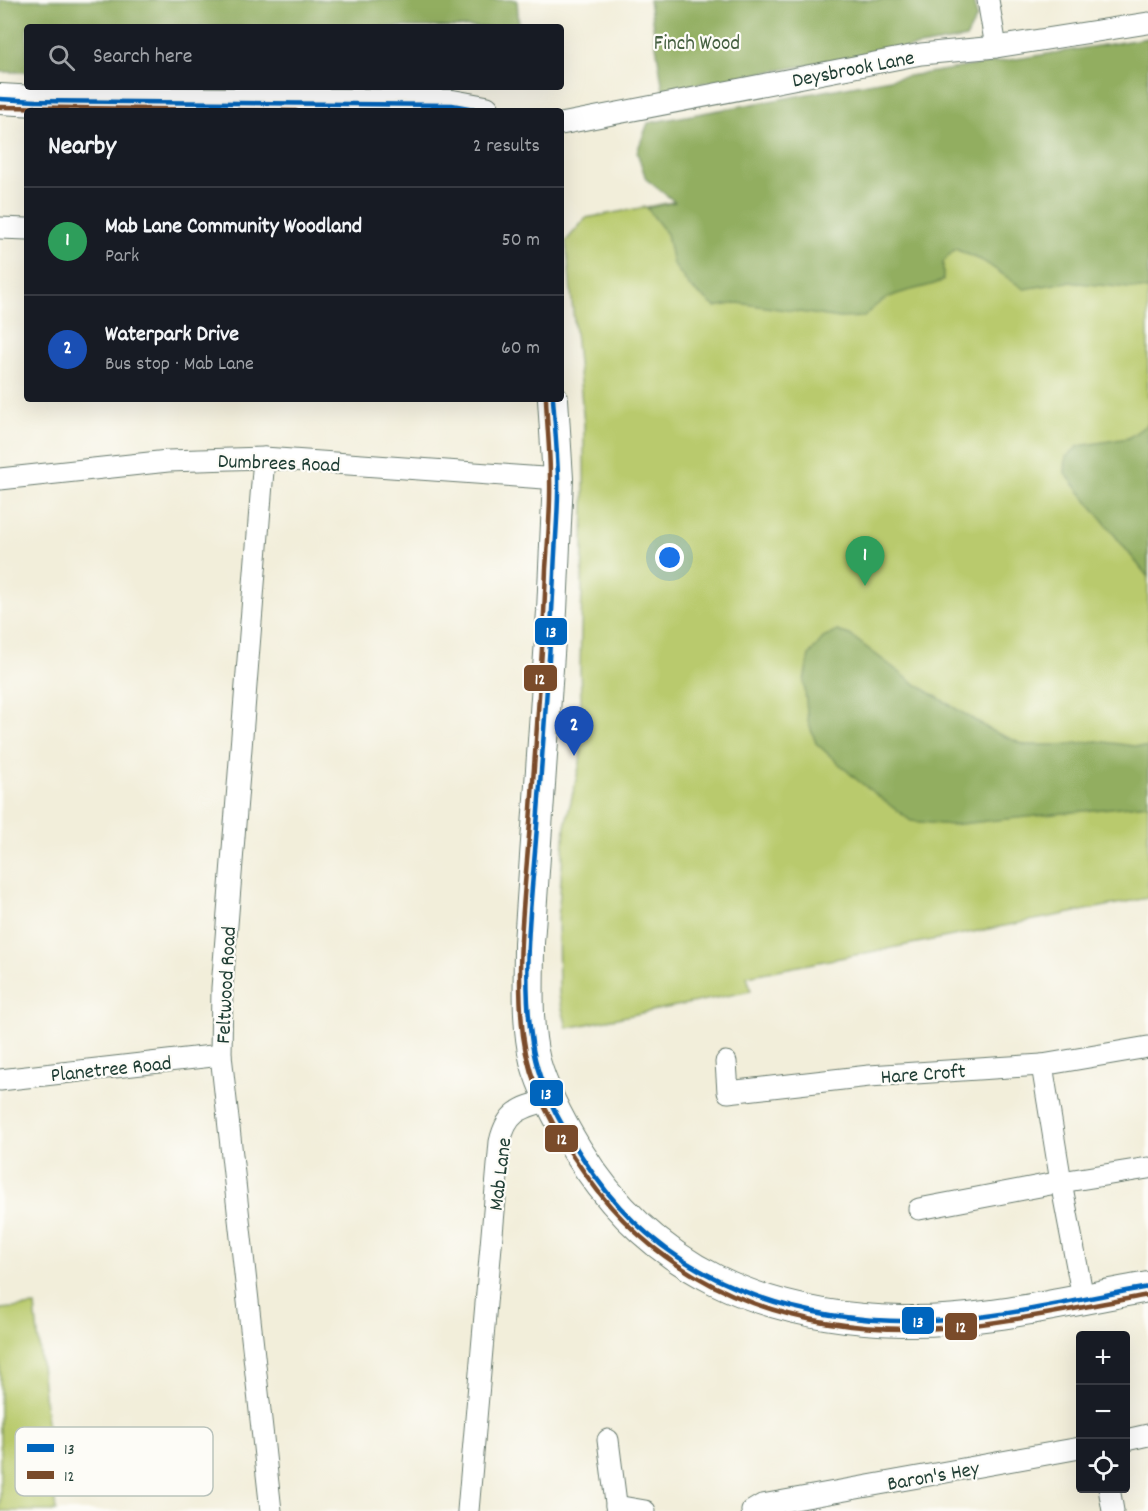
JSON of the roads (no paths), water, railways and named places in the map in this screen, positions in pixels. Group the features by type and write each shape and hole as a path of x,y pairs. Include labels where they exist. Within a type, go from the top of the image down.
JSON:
{"street":[{"path":"988,0 996,47"},
{"name":"Deysbrook Lane","path":"564,123 921,54 996,47 1139,25"},
{"path":"0,99 36,106 452,105 468,108"},
{"path":"0,228 24,229"},
{"path":"553,402 558,479 552,611 529,943 531,1032 535,1060 549,1100 586,1164 626,1214 652,1239 681,1261 742,1293 811,1312 851,1319 904,1321 1013,1312 1148,1287"},
{"name":"Dumbrees Road","path":"0,479 168,461 264,458 558,479"},
{"name":"Feltwood Road","path":"264,458 222,988 221,1055 271,1511"},
{"name":"Hare Croft","path":"726,1062 728,1092 869,1076 1042,1065 1148,1047"},
{"name":"Planetree Road","path":"0,1080 221,1055"},
{"path":"1042,1065 1083,1298"},
{"name":"Mab Lane","path":"468,1511 500,1142 507,1123 521,1108 549,1100"},
{"path":"919,1209 1148,1168"},
{"path":"1130,1439 1148,1436"},
{"path":"608,1440 617,1509 645,1511"},
{"name":"Baron's Hey","path":"752,1511 762,1505 1076,1449"},
{"path":"1110,1493 1113,1511"}],"place":[{"name":"Mab Lane Community Woodland","path":"865,586"},
{"name":"Waterpark Drive","path":"574,756"}],"park label":[{"name":"Finch Wood","path":"697,42"}]}
